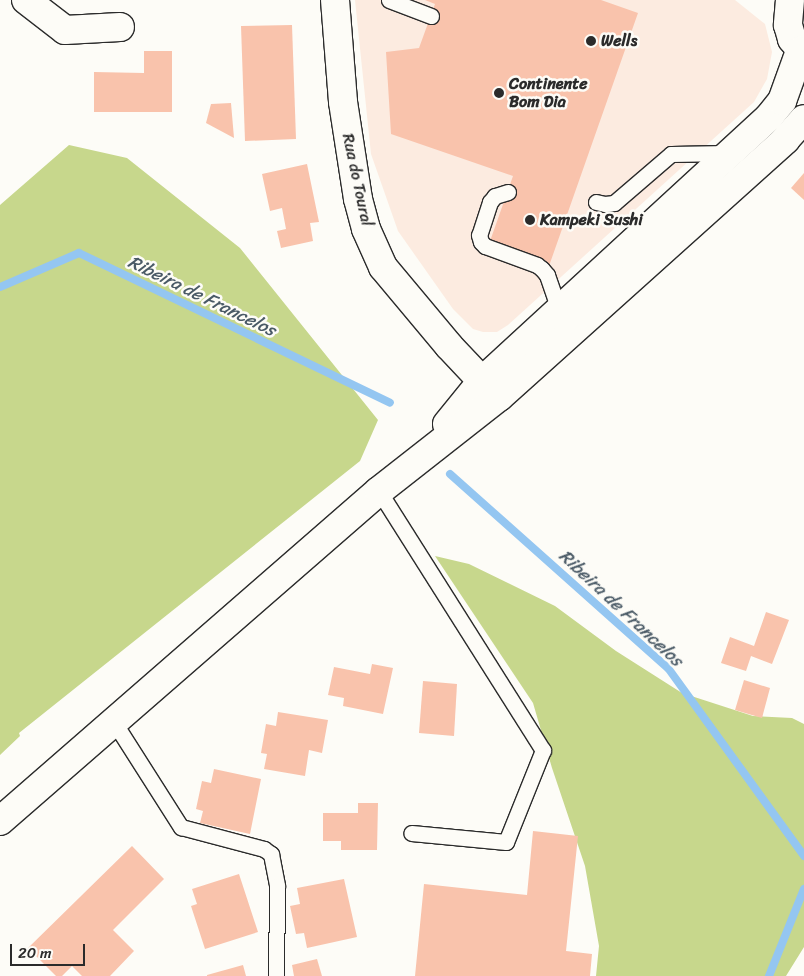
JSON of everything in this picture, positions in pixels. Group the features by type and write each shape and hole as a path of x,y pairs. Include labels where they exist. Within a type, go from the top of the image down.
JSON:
{"main road":[{"path":"26,0 65,30 120,28"},
{"path":"329,0 335,0"},
{"name":"Rua do Toural","path":"335,0 343,102 358,200 366,229 384,267 449,346 482,381"},
{"path":"420,458 482,381 769,117 782,101 802,52 792,39 785,5"},
{"path":"0,821 379,491 499,397 771,154 804,119"}],"lane":[{"path":"335,0 341,0"},
{"path":"389,0 430,16"},
{"path":"596,202 614,203 671,154 729,153"},
{"path":"508,192 495,196 490,202 479,235 480,242 485,246 536,264 542,269 547,275 559,310"},
{"path":"379,491 543,750 506,842 411,833"},
{"path":"114,722 180,827 264,849 271,854 277,886 276,976"}],"shaded area":[{"path":"355,0 735,0 765,24 772,52 767,79 754,102 508,325 497,332 483,332 473,329 453,309 398,231 371,154"}],"green space":[{"path":"69,145 127,158 240,248 378,420 360,461 19,733 20,736 0,755 0,205"},
{"path":"435,556 469,564 555,606 616,651 682,693 753,716 792,718 804,724 804,947 786,976 596,976 599,946 585,866 552,768 533,703"}],"building":[{"name":"Continente Bom Dia","path":"425,0 601,0 638,13 549,266 489,244 513,176 391,134 386,52 419,48 435,4"},
{"path":"292,25 296,139 245,141 241,26"},
{"path":"144,51 172,51 172,112 94,112 94,72 144,73"},
{"path":"231,103 234,138 206,123 211,104"},
{"path":"307,164 319,222 310,223 313,241 281,248 277,231 286,229 282,208 270,211 262,174"},
{"path":"804,173 804,200 791,188"},
{"path":"766,612 789,620 772,664 751,656 746,671 721,663 730,637 754,646"},
{"path":"372,664 393,668 383,714 343,706 344,698 328,695 334,667 370,674"},
{"path":"744,680 770,688 762,718 735,710"},
{"path":"423,681 457,684 454,736 419,733"},
{"path":"278,712 328,720 322,753 309,750 305,776 264,769 267,754 261,753 266,724 276,726"},
{"path":"214,769 261,779 250,834 200,823 203,811 196,809 202,781 211,783"},
{"path":"358,803 378,803 377,850 341,850 341,841 323,841 323,813 358,813"},
{"path":"533,831 578,836 566,951 592,954 590,976 415,976 424,884 527,895"},
{"path":"132,846 164,879 113,930 134,951 110,976 82,976 72,966 62,976 56,976 28,948"},
{"path":"239,874 258,932 205,949 191,906 197,904 192,889"},
{"path":"344,879 357,937 307,948 304,933 296,934 290,906 300,904 297,888"},
{"path":"317,959 322,976 294,976 292,965"},
{"path":"243,965 246,976 207,976 207,975"}],"waterway":[{"name":"Ribeira de Francelos","path":"0,287 79,253 390,403"},
{"name":"Ribeira de Francelos","path":"450,474 668,668 804,856"},
{"name":"Ribeira de Francelos","path":"769,976 804,889"}],"place":[{"name":"Wells","path":"591,41"},
{"name":"Continente Bom Dia","path":"499,93"},
{"name":"Kampeki Sushi","path":"530,220"}]}
